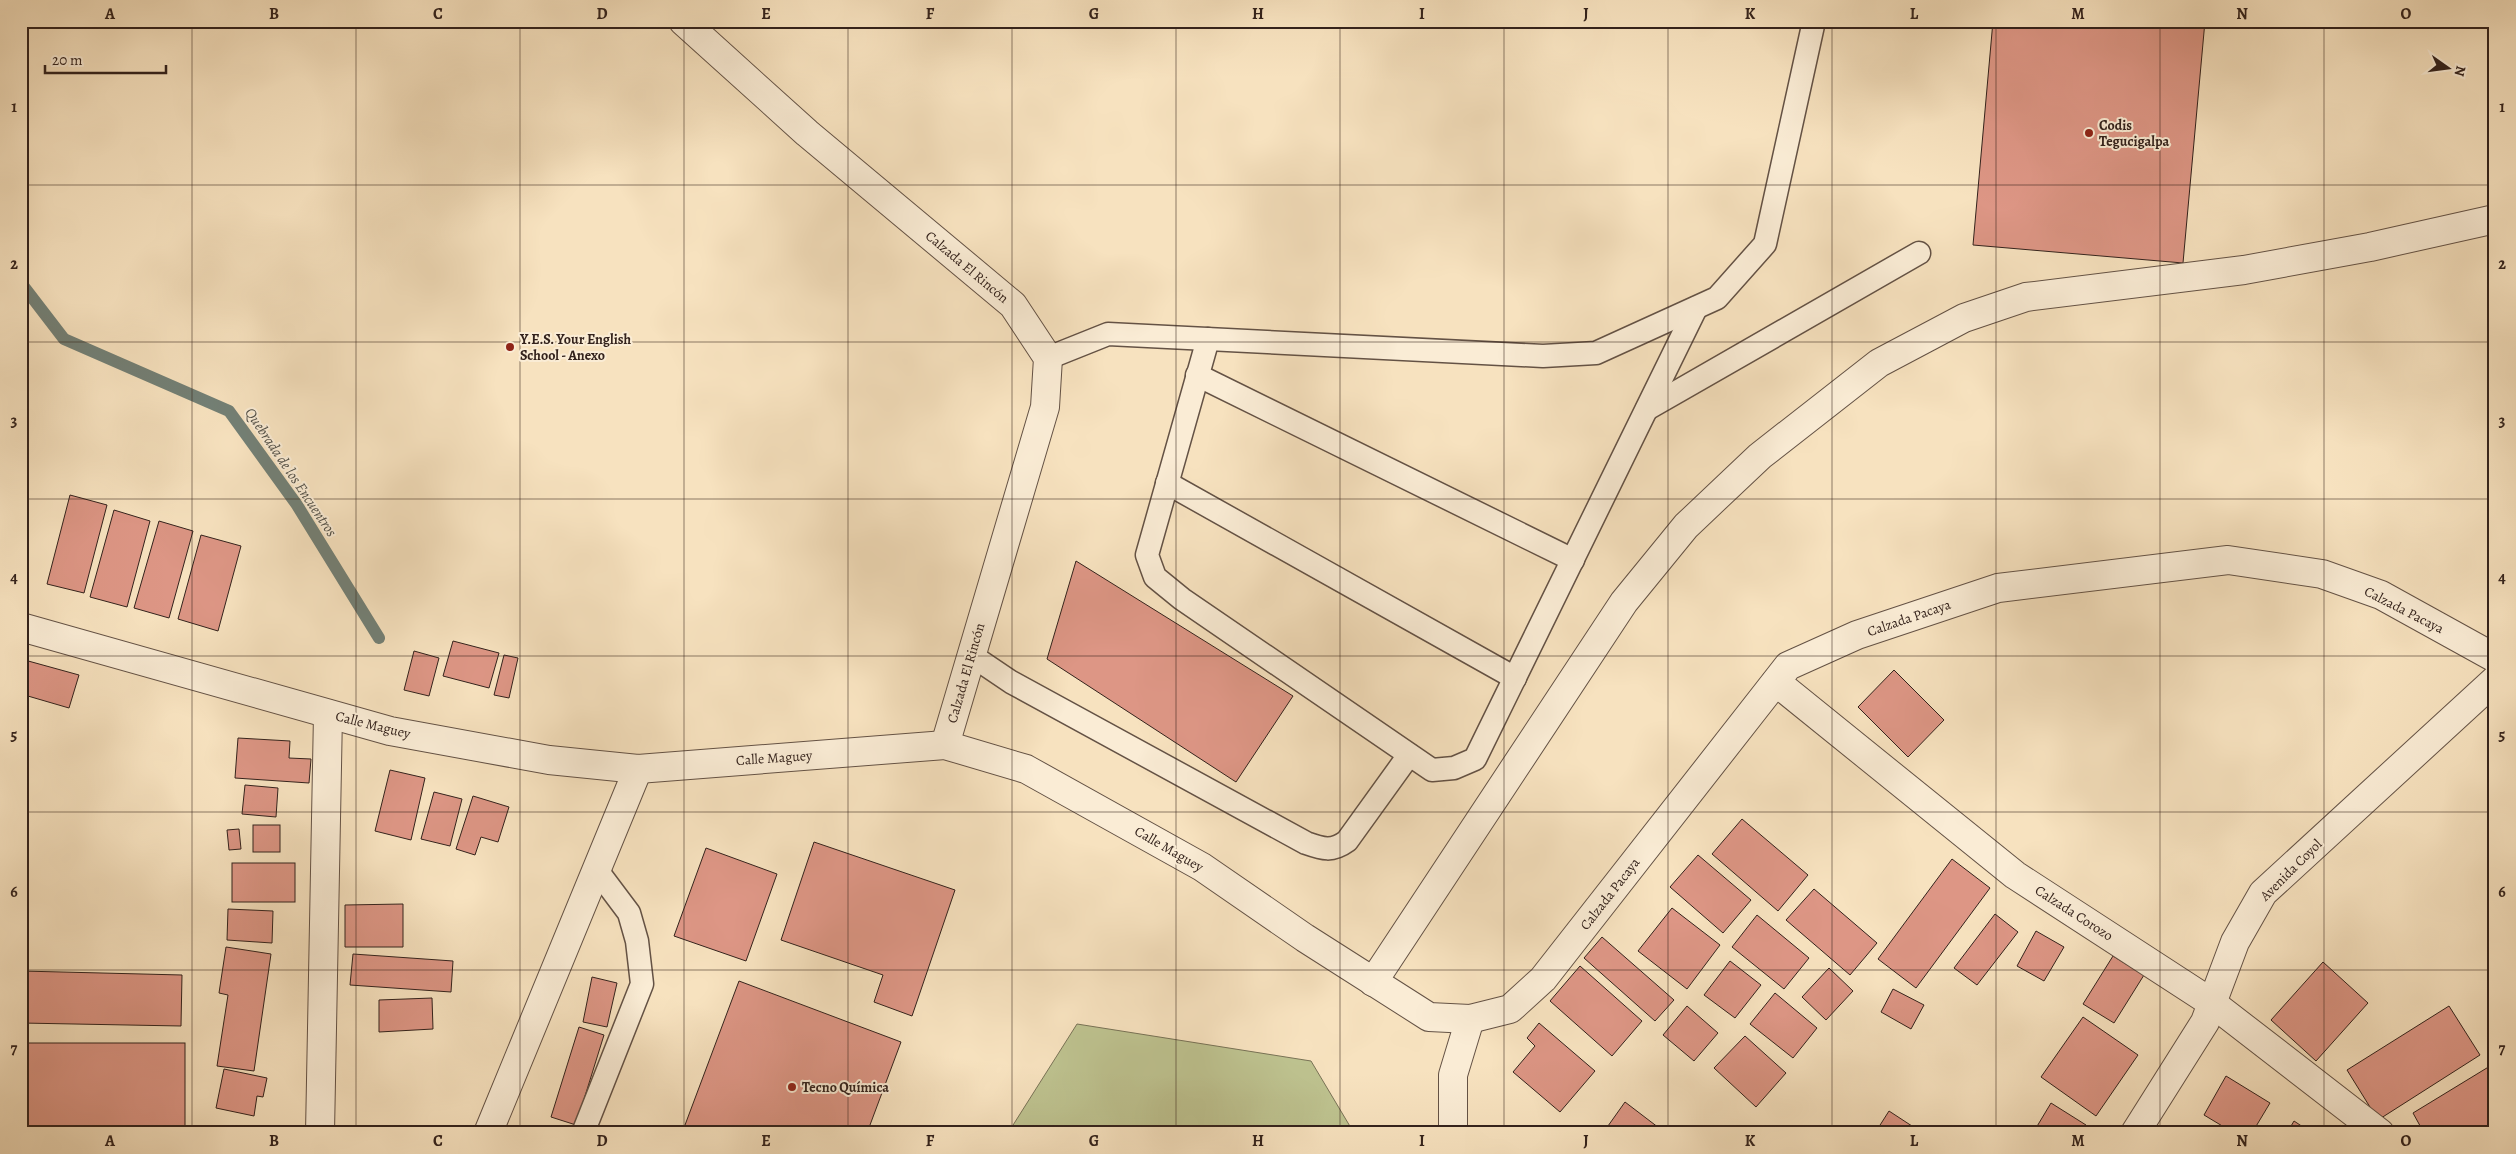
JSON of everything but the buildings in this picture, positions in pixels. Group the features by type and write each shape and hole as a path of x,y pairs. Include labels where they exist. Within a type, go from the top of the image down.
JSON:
{"street":[{"name":"Calzada El Rincón","path":"683,21 807,133 1013,305 1048,358 1045,407 945,746"},
{"path":"1373,982 1624,602 1686,526 1760,456 1879,364 1964,318 2026,297 2244,270 2370,247 2495,219"},
{"name":"Calzada Pacaya","path":"1470,1019 1510,1009 1544,979 1788,666 1858,635 1998,588 2228,560 2322,574 2381,595 2495,658"},
{"name":"Calle Maguey","path":"21,627 390,731 549,760 638,769 945,746 1026,769 1202,867 1373,982 1429,1016 1470,1019"},
{"name":"Avenida Coyol","path":"2135,1133 2205,1022 2235,942 2263,893 2495,680"},
{"name":"Calzada Corozo","path":"1776,682 2015,875 2212,1003 2380,1133"},
{"path":"320,1133 328,714"},
{"path":"488,1133 638,769"},
{"path":"1453,1133 1453,1075 1470,1019"}],"lane":[{"path":"1048,358 1108,334 1543,356 1596,353 1717,298 1765,244 1814,21"},
{"path":"1647,409 1919,253"},
{"path":"1208,339 1147,555 1154,577 1182,599 1432,770 1454,768 1475,759 1696,308"},
{"path":"1197,375 1573,560"},
{"path":"1167,483 1514,678"},
{"path":"971,655 1011,682 1306,843 1323,848 1337,848 1348,840 1409,755"},
{"path":"583,1133 642,984 637,941 629,913 596,869"}],"green space":[{"path":"1077,1024 1311,1061 1354,1133 1008,1133"}],"waterway":[{"name":"Quebrada de los Encuentros","path":"21,283 64,339 229,411 297,505 379,638"}],"place":[{"name":"Codis Tegucigalpa","path":"2089,133"},
{"name":"Y.E.S. Your English School - Anexo","path":"510,347"},
{"name":"Tecno Química","path":"792,1087"}]}
